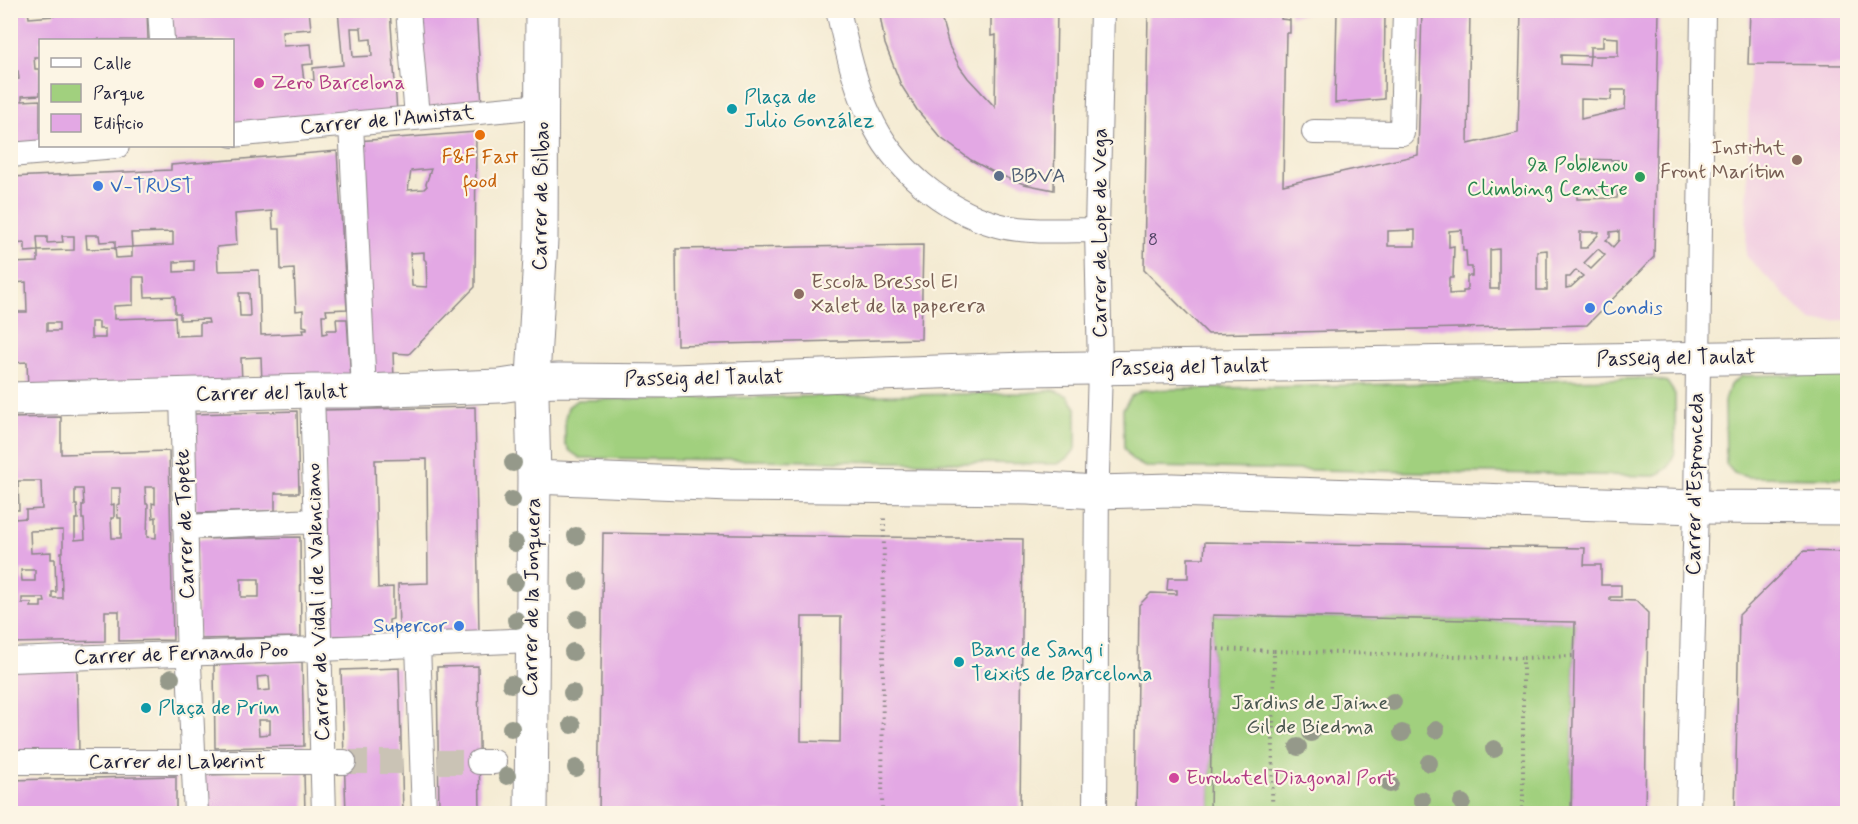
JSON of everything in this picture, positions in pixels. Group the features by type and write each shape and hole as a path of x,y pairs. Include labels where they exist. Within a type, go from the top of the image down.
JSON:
{"street":[{"path":"160,10 162,39"},
{"path":"408,10 417,117"},
{"name":"Carrer de Bilbao","path":"533,381 541,240 542,10"},
{"path":"838,10 848,54 876,129 907,170 934,194 944,202 998,225 1022,229 1097,230"},
{"name":"Carrer de Lope de Vega","path":"1095,813 1100,368 1097,230 1102,10"},
{"path":"1314,132 1402,133 1405,10"},
{"name":"Carrer d'Espronceda","path":"1688,813 1696,507 1703,10"},
{"name":"Carrer de l'Amistat","path":"234,135 542,106"},
{"path":"351,124 364,391"},
{"path":"10,155 105,147"},
{"name":"Passeig del Taulat","path":"533,381 672,381 1100,368 1848,356"},
{"name":"Carrer del Taulat","path":"10,399 364,391 500,386 533,381"},
{"name":"Carrer de la Jonquera","path":"531,813 533,381"},
{"name":"Carrer de Vidal i de Valenciano","path":"312,391 320,650 333,762 324,813"},
{"name":"Carrer de Topete","path":"182,395 194,762"},
{"path":"534,477 730,485 1028,488 1097,492 1172,490 1696,507 1848,508"},
{"path":"185,527 315,521"},
{"name":"Carrer de Fernando Poo","path":"10,660 320,650 532,640"},
{"path":"418,645 424,813"},
{"name":"Carrer del Laberint","path":"10,762 333,762"},
{"path":"194,762 196,813"}],"path":[{"path":"882,813 884,513"},
{"path":"1212,649 1523,658 1574,656"},
{"path":"1272,813 1274,651"},
{"path":"1523,658 1523,813"}],"shaded area":[{"name":"Institut Front Marítim","path":"1750,11 1847,11 1847,320 1811,321 1746,256"}],"green space":[{"path":"1847,373 1847,478 1747,477 1734,473 1726,464 1725,401 1730,385 1742,376"},
{"path":"1651,378 1667,382 1675,394 1675,452 1668,468 1655,476 1145,467 1132,460 1124,448 1123,409 1131,396 1142,390"},
{"path":"1054,390 1068,396 1076,408 1076,448 1069,457 1058,464 580,458 565,444 565,418 568,407 577,400 1027,393"},
{"name":"Jardins de Jaime Gil de Biedma","path":"1213,615 1575,622 1571,813 1210,814"}],"building":[{"path":"12,10 28,10 29,18 54,16 54,10 147,10 148,39 39,39 39,57 34,57 35,69 39,69 39,95 22,96 22,101 39,100 39,143 10,146 10,80 19,79 18,71 14,71"},
{"path":"170,10 309,10 311,29 282,31 283,46 311,44 313,64 302,65 304,81 314,80 313,68 343,65 338,10 390,10 397,112 234,126 234,39 171,39","holes":["351,28 361,28 362,40 371,39 372,56 353,57"]},
{"path":"416,10 476,10 482,105 423,110"},
{"path":"879,10 939,10 949,46 960,67 995,107 996,35 991,36 991,10 1057,10 1054,190 1024,184 997,174 971,160 941,138 917,110 901,85 885,44"},
{"path":"1148,10 1282,10 1281,19 1290,20 1290,33 1286,33 1283,185 1418,155 1422,10 1470,10 1468,144 1518,133 1521,10 1659,10 1654,257 1587,325 1208,334 1144,270","holes":["1603,37 1618,38 1618,56 1590,56 1590,47 1603,47","1561,55 1590,56 1589,65 1561,64","1612,90 1626,90 1625,109 1581,119 1581,99 1611,100","1577,159 1618,160 1618,169 1577,169","1577,189 1618,189 1617,198 1577,199","1415,230 1415,246 1388,246 1388,231","1462,230 1463,251 1466,251 1467,267 1472,267 1472,276 1467,276 1467,291 1463,293 1449,294 1449,278 1453,278 1454,246 1449,247 1449,231","1619,231 1619,240 1613,247 1606,240 1610,237 1610,232","1580,232 1599,232 1586,248 1580,248","1499,249 1499,289 1490,289 1490,250","1598,249 1605,255 1591,269 1584,263","1547,250 1547,290 1537,290 1537,251","1576,270 1583,276 1571,287 1566,288 1566,277 1570,277"]},
{"path":"1290,10 1322,10 1322,12 1290,16"},
{"path":"1337,10 1385,10 1384,99 1335,103"},
{"path":"1750,10 1848,10 1848,65 1748,64"},
{"path":"476,132 475,287 409,354 393,353 394,379 372,380 357,141","holes":["431,169 427,186 424,189 408,190 411,171","424,252 427,287 412,286 410,253"]},
{"path":"337,151 347,309 326,310 327,315 322,315 323,334 327,333 327,330 337,330 336,319 347,319 351,381 262,383 261,357 241,358 242,383 28,389 27,362 10,363 10,312 27,312 26,282 13,283 10,263 38,262 38,251 25,252 25,243 10,244 10,177 171,170 171,165","holes":["272,211 273,229 280,229 281,270 294,269 296,311 303,310 303,326 307,327 303,329 304,333 261,335 259,270 218,271 217,247 237,245 235,214","173,232 173,245 132,247 131,233","86,235 99,235 100,242 115,241 115,248 87,249","62,236 74,236 74,250 38,251 37,237 47,237 47,243 63,242","132,247 132,257 116,258 115,248","194,261 194,271 174,272 174,262","133,277 144,277 145,297 175,296 175,313 180,313 180,320 208,319 209,323 200,323 200,335 176,336 175,317 114,319 114,306 133,305","239,293 249,293 250,316 240,316","91,322 99,322 99,329 105,329 105,338 91,338","47,323 59,323 59,331 47,331"]},
{"name":"Escola Bressol El Xalet de la paperera","path":"923,245 921,339 677,345 676,249"},
{"path":"475,407 479,633 399,634 398,584 428,583 427,459 375,460 378,588 393,587 393,619 389,620 389,635 328,636 324,410"},
{"path":"297,411 299,493 275,493 275,511 196,513 194,414"},
{"path":"61,417 61,454 169,451 173,640 119,641 119,611 105,611 105,641 10,643 10,418","holes":["18,481 41,481 42,509 26,510 26,518 15,519 14,510 19,510","145,487 155,487 155,504 152,503 153,518 156,517 156,538 147,537 148,504 146,504","111,488 120,488 120,504 117,505 118,518 121,518 121,538 112,538 111,518 114,518 114,504 111,505","75,489 83,489 82,519 84,519 85,539 75,540 77,505 75,505","63,530 62,598 52,598 52,592 56,592 55,559 51,559 51,552 31,553 30,531","21,570 35,570 35,581 22,581","22,598 44,598 45,602 41,602 41,607 31,607 32,603 22,603"]},
{"path":"603,533 1023,539 1020,813 599,813","holes":["802,617 841,617 840,742 801,741"]},
{"path":"300,537 301,637 198,639 197,539","holes":["241,579 259,579 259,597 241,597"]},
{"path":"1205,542 1585,548 1584,565 1601,565 1601,585 1621,585 1621,597 1610,597 1610,600 1636,601 1648,613 1645,813 1571,813 1575,622 1213,615 1210,813 1136,813 1139,605 1151,593 1177,594 1177,590 1167,590 1168,578 1188,578 1188,558 1204,558"},
{"path":"1804,551 1848,552 1848,813 1735,813 1739,615"},
{"path":"302,662 304,746 215,748 214,665","holes":["269,676 270,690 258,691 257,677","258,720 270,720 270,734 259,735"]},
{"path":"478,666 480,813 439,813 437,667"},
{"path":"77,668 79,753 10,754 10,669"},
{"path":"399,668 403,813 346,813 341,670"},
{"path":"304,773 305,813 202,813 201,775"},
{"path":"176,776 176,813 10,813 10,780"}],"tunnel":[{"path":"344,762 402,762"},
{"path":"438,762 479,762"}],"place":[{"name":"Zero Barcelona","path":"259,83"},
{"name":"Plaça de Julio González","path":"732,109"},
{"name":"F&F Fast food","path":"480,135"},
{"name":"Institut Front Marítim","path":"1797,160"},
{"name":"BBVA","path":"999,176"},
{"name":"9a Poblenou Climbing Centre","path":"1640,177"},
{"name":"V-TRUST","path":"98,186"},
{"name":"Escola Bressol El Xalet de la paperera","path":"799,294"},
{"name":"Condis","path":"1590,308"},
{"name":"Supercor","path":"459,626"},
{"name":"Banc de Sang i Teixits de Barcelona","path":"959,662"},
{"name":"Plaça de Prim","path":"146,708"},
{"name":"Eurohotel Diagonal Port","path":"1174,778"}]}
